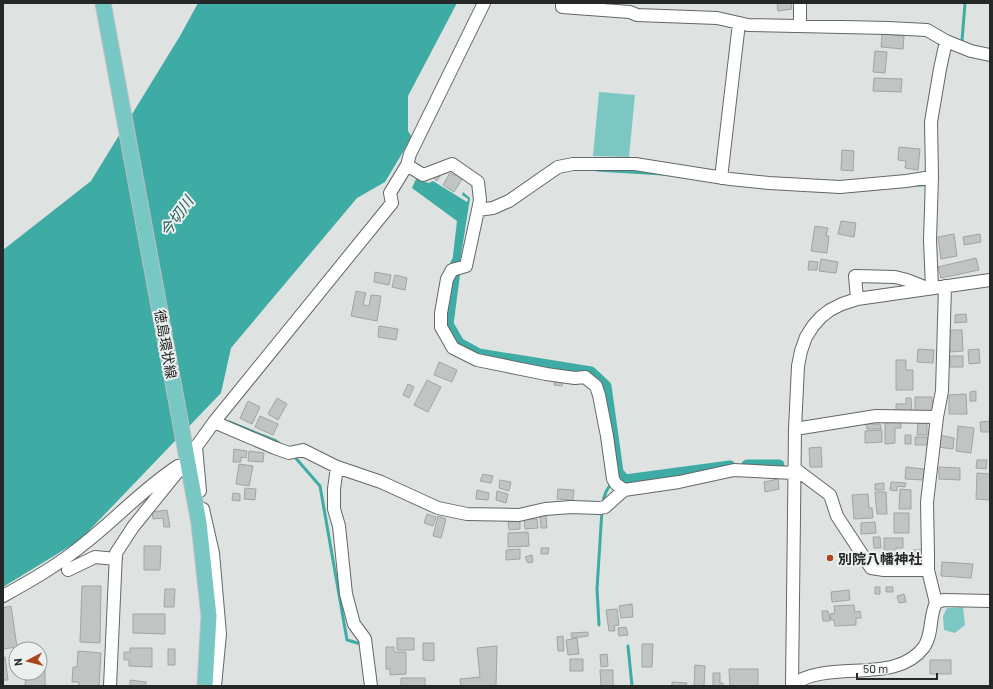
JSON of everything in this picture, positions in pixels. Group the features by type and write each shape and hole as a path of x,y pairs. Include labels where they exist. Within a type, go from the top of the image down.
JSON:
{"main road":[{"name":"徳島環状線","path":"103,3 199,523 209,616 205,686"}],"street":[{"path":"215,686 220,634 213,553 199,487 196,447 214,422 392,203 390,193 407,165 410,154 484,3"},
{"path":"562,3 562,7 630,12 637,15 717,18 748,25 927,30 946,41 971,51 990,55"},
{"path":"800,3 800,26"},
{"path":"721,178 739,23"},
{"path":"930,288 932,177 931,122 946,41"},
{"path":"214,422 289,453 303,450 337,467 381,482 438,508 468,514 519,516 545,509 602,507 618,484 596,386 585,377 575,378 546,374 477,360 453,348 441,327 441,313 446,279 456,269 466,266 480,200 478,182 452,164 423,175 407,165"},
{"path":"478,210 493,208 509,201 558,167 573,164 635,164 721,178 769,183 840,187 932,177"},
{"path":"857,298 855,276 895,277 930,288"},
{"path":"792,686 795,429 798,366 806,336 813,326 826,313 857,298 990,280"},
{"path":"936,603 928,570 927,502 937,417 942,391 945,286"},
{"path":"795,429 876,416 937,417"},
{"path":"110,686 116,553 133,527 187,460"},
{"path":"3,596 52,568 86,542 160,477 187,460"},
{"path":"337,467 334,488 334,509 339,526 346,594 354,624 365,639 370,686"},
{"path":"618,484 679,482 734,470 794,471 830,495 836,516 871,568 884,570 928,570"},
{"path":"68,570 95,557 116,560"},
{"path":"792,686 800,680 819,673 878,669 893,667 906,662 915,656 924,646 930,633 933,608 936,603 943,600 990,601"}],"shaded area":[{"path":"599,92 635,95 629,157 593,156"},
{"path":"963,607 965,625 955,633 944,630 943,616 947,608"}],"water":[{"name":"今切川","path":"198,3 457,3 408,96 408,131 412,137 385,182 357,198 231,348 221,393 80,540 3,587 3,250 91,181 180,36"},
{"path":"416,179 429,183 433,181 467,202 468,199 462,195 463,192 470,198 460,262 452,264 457,221 412,188"}],"building":[{"path":"777,3 791,3 792,9 778,11"},
{"path":"882,34 904,36 903,49 881,47"},
{"path":"875,51 887,52 885,73 873,72"},
{"path":"874,78 902,79 901,92 873,91"},
{"path":"899,147 920,149 918,170 905,168 906,161 898,160"},
{"path":"842,150 854,151 853,171 841,170"},
{"path":"458,172 464,176 454,192 443,185 450,173 456,176"},
{"path":"437,174 440,176 437,181 434,178"},
{"path":"841,221 856,223 854,237 838,234"},
{"path":"815,226 828,228 826,236 829,236 827,253 811,251"},
{"path":"954,234 957,256 941,259 938,237"},
{"path":"980,234 981,242 964,245 963,237"},
{"path":"976,258 979,270 941,278 938,267"},
{"path":"821,259 838,262 836,273 819,271"},
{"path":"809,261 818,262 817,270 808,270"},
{"path":"375,272 391,275 389,285 374,282"},
{"path":"395,275 407,278 405,290 392,287"},
{"path":"356,291 366,293 363,305 369,306 371,295 381,296 377,321 351,316"},
{"path":"966,314 967,322 955,323 955,315"},
{"path":"379,326 398,329 396,340 378,337"},
{"path":"949,330 962,330 963,351 950,352"},
{"path":"918,349 934,350 933,363 917,362"},
{"path":"979,349 980,363 969,364 968,350"},
{"path":"950,356 963,356 963,367 950,367"},
{"path":"896,360 906,360 906,370 913,370 913,390 896,390"},
{"path":"439,362 457,370 452,382 434,375"},
{"path":"427,380 441,387 428,412 414,405"},
{"path":"555,380 563,381 562,386 554,385"},
{"path":"408,384 414,387 409,398 403,395"},
{"path":"976,391 976,401 970,401 970,392"},
{"path":"966,394 967,414 949,414 949,395"},
{"path":"915,397 932,397 933,412 915,412"},
{"path":"277,398 287,404 278,420 268,414"},
{"path":"906,398 911,398 912,412 896,412 896,404 906,404"},
{"path":"248,401 260,407 252,424 240,418"},
{"path":"260,416 278,424 273,435 255,427"},
{"path":"990,421 990,432 981,432 980,422"},
{"path":"901,422 901,428 895,428 895,443 885,444 885,423"},
{"path":"918,422 927,423 927,435 917,435"},
{"path":"866,424 880,424 881,429 867,429"},
{"path":"958,426 974,428 971,453 956,451"},
{"path":"882,430 882,442 865,443 865,431"},
{"path":"905,435 911,435 911,444 905,444"},
{"path":"939,435 954,438 953,449 938,447"},
{"path":"915,437 928,437 927,445 915,445"},
{"path":"821,447 822,467 810,467 809,448"},
{"path":"234,449 247,451 246,458 241,457 241,462 233,462"},
{"path":"249,451 264,453 263,462 248,461"},
{"path":"977,460 987,460 986,469 976,468"},
{"path":"239,464 253,466 249,486 236,484"},
{"path":"906,467 924,469 923,480 905,479"},
{"path":"939,467 960,468 960,480 939,479"},
{"path":"977,473 990,474 990,500 976,499"},
{"path":"483,474 493,476 491,483 480,481"},
{"path":"778,479 779,489 765,492 764,482"},
{"path":"500,480 511,482 509,491 499,488"},
{"path":"891,482 906,483 905,487 897,486 897,491 890,490"},
{"path":"884,483 884,490 875,490 875,484"},
{"path":"245,488 256,489 255,500 244,499"},
{"path":"558,489 574,490 573,500 557,499"},
{"path":"900,489 911,490 911,509 899,509"},
{"path":"477,490 489,493 488,500 476,499"},
{"path":"497,491 508,494 506,503 496,500"},
{"path":"875,492 886,492 887,514 877,514"},
{"path":"233,493 240,494 240,501 232,500"},
{"path":"868,494 869,508 872,508 873,518 854,519 852,495"},
{"path":"167,510 170,527 164,527 163,518 153,519 152,512"},
{"path":"894,513 909,513 909,533 894,533"},
{"path":"427,514 436,517 433,526 424,523"},
{"path":"546,515 547,528 541,528 540,516"},
{"path":"438,516 446,519 441,538 433,536"},
{"path":"524,519 537,519 538,528 525,529"},
{"path":"520,521 520,529 509,530 508,522"},
{"path":"875,522 876,533 861,534 861,523"},
{"path":"528,532 529,546 508,547 508,533"},
{"path":"873,537 880,537 881,548 874,548"},
{"path":"884,538 903,538 903,548 896,548 896,560 884,560"},
{"path":"144,546 161,546 160,570 144,570"},
{"path":"541,548 549,548 548,554 541,554"},
{"path":"520,549 520,559 506,560 506,550"},
{"path":"913,550 923,550 922,563 902,562 903,556 913,557"},
{"path":"532,555 533,562 528,563 525,557"},
{"path":"942,562 973,564 971,578 941,576"},
{"path":"82,586 101,586 100,643 80,642"},
{"path":"875,587 880,587 880,594 875,594"},
{"path":"886,587 893,587 893,592 886,592"},
{"path":"165,589 175,589 174,607 164,607"},
{"path":"849,590 850,600 832,602 831,592"},
{"path":"904,594 906,602 899,603 897,596"},
{"path":"632,604 633,617 621,618 619,606"},
{"path":"854,605 855,612 860,611 861,618 856,618 856,625 835,626 834,620 831,620 830,614 835,613 834,606"},
{"path":"11,606 16,641 8,641 8,648 3,649 3,608"},
{"path":"617,609 619,625 614,626 615,631 609,631 606,610"},
{"path":"822,611 828,611 830,621 823,621"},
{"path":"133,614 165,614 165,634 133,633"},
{"path":"626,627 628,635 619,636 618,628"},
{"path":"588,632 588,636 572,638 571,633"},
{"path":"563,636 564,651 558,651 557,637"},
{"path":"397,638 414,638 414,650 397,650"},
{"path":"577,638 579,654 568,655 566,640"},
{"path":"423,643 434,643 434,661 423,660"},
{"path":"642,644 653,644 652,667 642,667"},
{"path":"497,646 496,686 461,686 460,679 480,677 477,648"},
{"path":"386,647 394,647 394,652 406,652 406,674 390,675 390,669 386,669"},
{"path":"130,648 152,648 152,667 129,666 129,660 124,660 124,652 130,652"},
{"path":"168,649 175,649 175,665 168,665"},
{"path":"78,651 101,653 99,686 79,686 79,682 72,682 73,667 77,667"},
{"path":"607,654 608,666 601,667 600,655"},
{"path":"3,657 5,657 8,680 3,680"},
{"path":"570,659 583,659 583,671 570,671"},
{"path":"930,660 951,660 951,674 930,674"},
{"path":"695,665 705,666 704,686 694,686"},
{"path":"729,669 758,669 758,686 730,686"},
{"path":"600,670 613,670 613,686 601,686"},
{"path":"713,673 720,673 720,683 723,683 723,686 713,686"},
{"path":"401,678 425,678 425,686 401,686"},
{"path":"130,680 146,682 146,686 130,686"},
{"path":"25,681 45,681 45,686 25,686"},
{"path":"672,682 687,683 686,686 672,686"}],"waterway":[{"path":"962,41 965,3"},
{"path":"597,170 663,174"},
{"path":"915,185 924,185"},
{"path":"456,263 448,324 459,343 479,354 591,372 606,386 618,472 625,480 730,466"},
{"path":"229,422 280,444"},
{"path":"293,455 320,486 347,640 361,644"},
{"path":"747,465 779,465"},
{"path":"603,503 606,492 612,483"},
{"path":"599,625 597,589 602,510"},
{"path":"628,646 632,686"}],"place":[{"name":"別院八幡神社","path":"830,558"}]}
